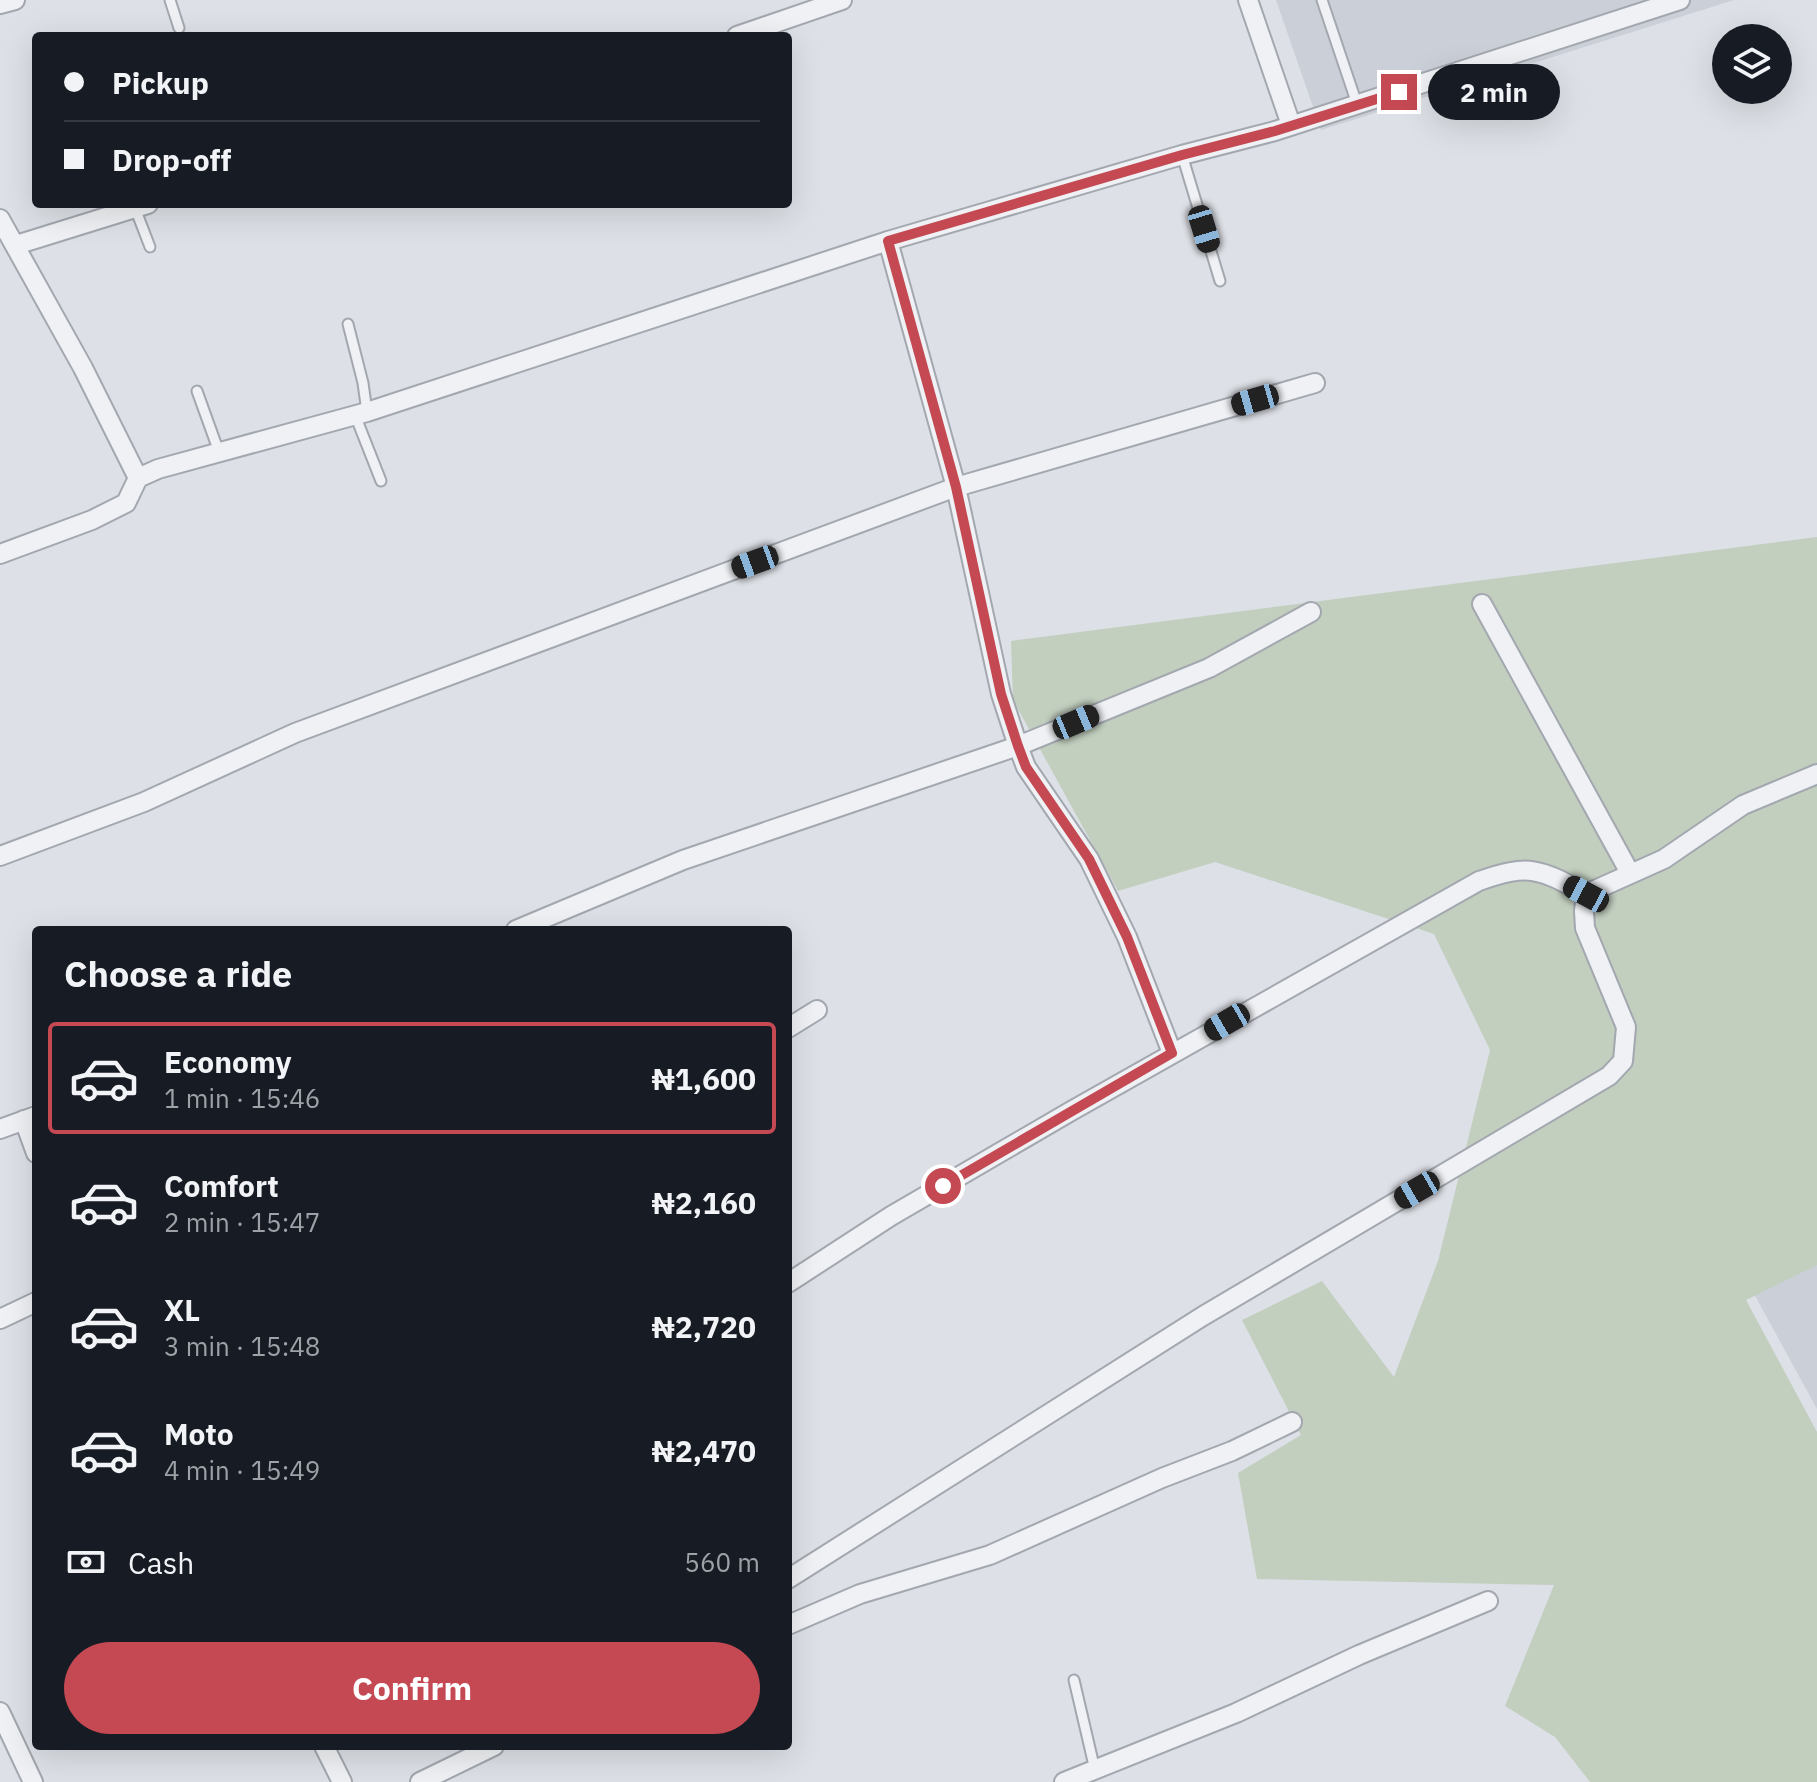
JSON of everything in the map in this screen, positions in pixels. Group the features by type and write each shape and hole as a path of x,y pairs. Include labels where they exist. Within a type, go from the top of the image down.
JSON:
{"street":[{"path":"0,4 15,0"},
{"path":"749,32 842,0"},
{"path":"1248,0 1291,125"},
{"path":"0,554 92,520 126,503 138,478 158,469 361,413 888,241 1291,125 1680,0"},
{"path":"16,245 136,208"},
{"path":"0,219 83,368 138,478"},
{"path":"888,241 956,487 1001,694 1018,746 1026,767 1089,859 1127,937 1172,1053"},
{"path":"0,856 144,802 295,733 956,487 1315,383"},
{"path":"1482,604 1630,873"},
{"path":"526,926 683,860 1018,746 1209,668 1311,612"},
{"path":"1586,894 1688,845 1743,805 1817,774"},
{"path":"792,1280 891,1216 1172,1053 1479,881 1509,871 1530,870 1552,875 1586,894"},
{"path":"792,1576 1203,1316 1609,1076 1623,1061 1626,1027 1585,928 1586,894"},
{"path":"792,1026 817,1010"},
{"path":"0,1129 30,1118"},
{"path":"0,1319 32,1304"},
{"path":"792,1623 860,1594 990,1555 1292,1422"},
{"path":"1064,1782 1236,1713 1359,1655 1488,1601"},
{"path":"0,1712 30,1781"},
{"path":"326,1750 342,1782"},
{"path":"420,1782 486,1750"}],"lane":[{"path":"170,0 179,28"},
{"path":"1322,0 1357,104"},
{"path":"1182,155 1220,281"},
{"path":"142,208 150,247"},
{"path":"348,324 363,383 361,413 381,481"},
{"path":"197,391 219,452"},
{"path":"1074,1680 1095,1770"}],"shaded area":[{"path":"1276,0 1734,0 1321,130"},
{"path":"1817,1260 1817,1409 1753,1292"}],"green space":[{"path":"1817,537 1817,1265 1746,1300 1817,1432 1817,1782 1590,1782 1555,1737 1505,1706 1554,1585 1257,1579 1238,1473 1301,1435 1242,1320 1322,1281 1394,1377 1438,1261 1490,1050 1434,934 1215,862 1118,891 1013,700 1011,641"}],"route":[{"path":"943,1186 1172,1053 1127,937 1089,859 1044,796 1026,767 1018,746 1001,694 956,487 888,241 1275,131 1399,92"}]}
